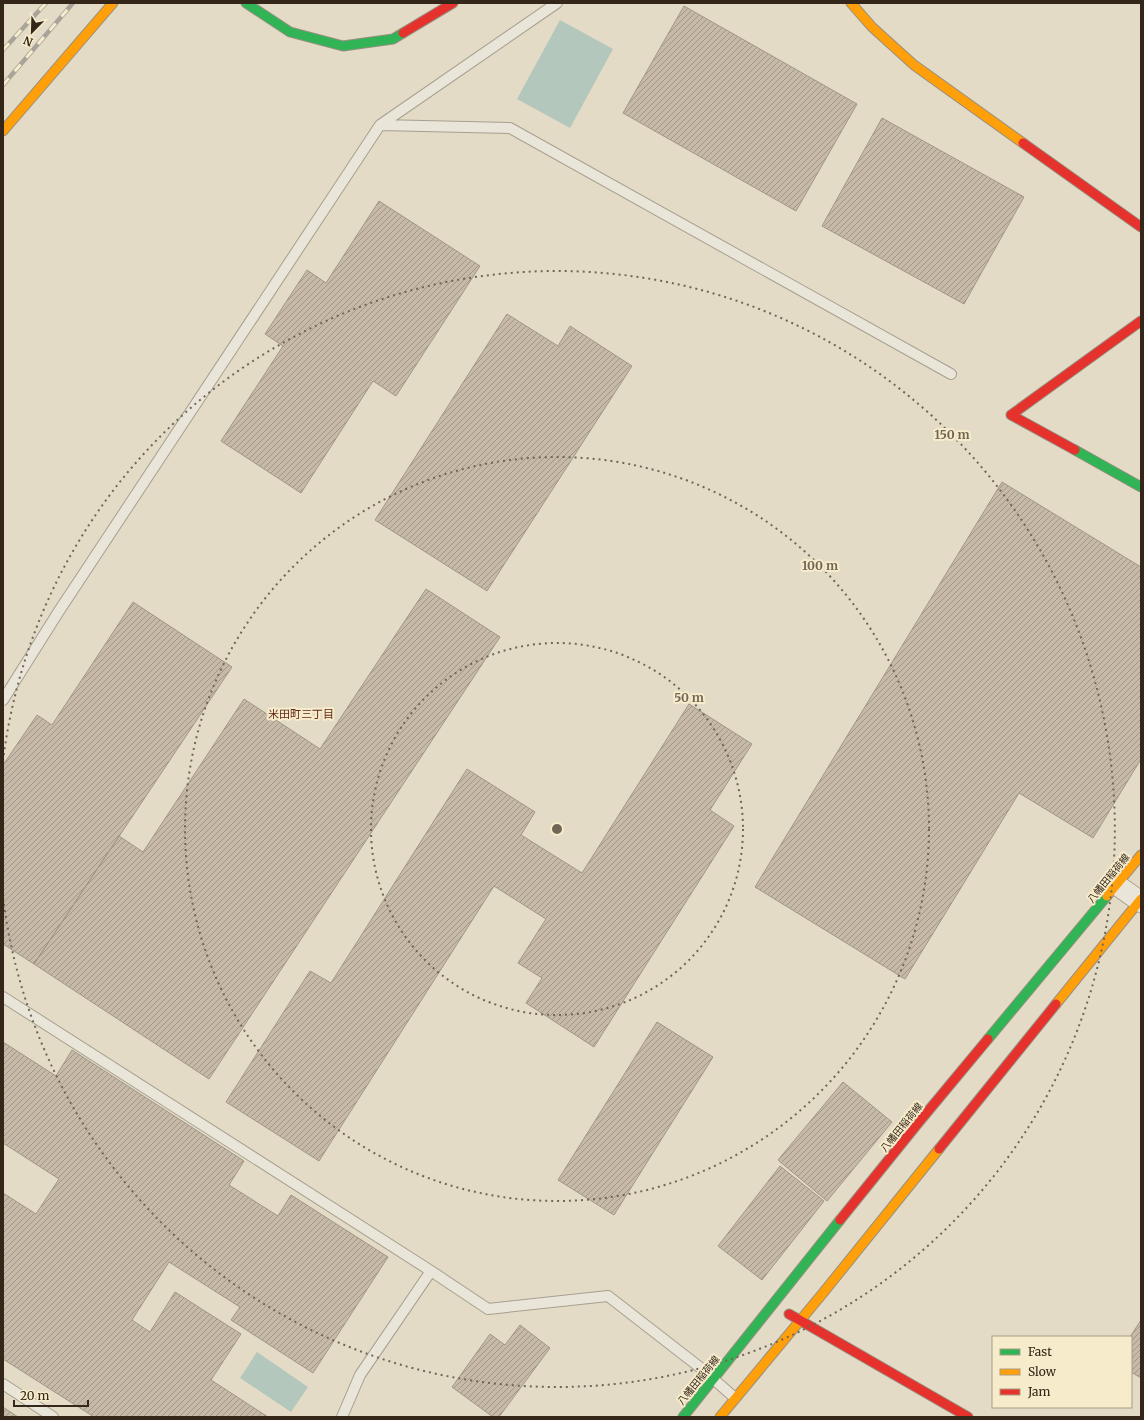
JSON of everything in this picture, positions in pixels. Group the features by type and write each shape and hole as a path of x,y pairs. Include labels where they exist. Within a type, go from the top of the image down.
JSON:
{"main road":[{"path":"3,132 113,3"},
{"path":"246,3 290,32 343,46 393,39 453,3"},
{"path":"851,3 872,27 914,65 1141,227"},
{"path":"1141,321 1011,415 1141,487"},
{"name":"八幡田稲荷線","path":"683,1417 919,1122 1141,855"},
{"path":"720,1417 1140,901"},
{"path":"773,1304 968,1417"}],"street":[{"path":"1117,885 1140,901"}],"lane":[{"path":"3,700 72,591 380,125 557,3"},
{"path":"380,125 510,128 952,374"},
{"path":"3,997 488,1309 608,1296 735,1398"},
{"path":"342,1417 360,1375 431,1271"},
{"path":"3,1384 53,1417"}],"shaded area":[{"path":"560,20 613,49 570,128 517,99"},
{"path":"257,1352 308,1387 291,1412 240,1378"}],"building":[{"path":"684,6 857,104 796,211 623,113"},
{"path":"882,118 1024,197 964,304 822,226"},
{"path":"379,201 480,266 396,396 373,381 301,493 221,441 283,346 265,334 307,270 326,283"},
{"path":"507,314 558,346 570,326 632,366 487,591 375,520"},
{"path":"1002,482 1141,567 1141,759 1093,838 1019,793 905,979 755,887"},
{"path":"426,589 500,637 209,1079 34,964 119,836 143,852 244,699 320,749"},
{"path":"133,602 232,667 34,964 3,944 3,765 37,715 52,725"},
{"path":"689,704 752,744 710,810 734,826 594,1047 526,1003 542,978 518,963 546,919 494,886 319,1161 226,1102 310,971 331,983 467,769 535,812 521,835 582,873"},
{"path":"657,1022 713,1057 614,1215 558,1180"},
{"path":"3,1042 56,1076 72,1050 244,1161 229,1185 278,1216 291,1195 388,1257 313,1373 231,1320 240,1307 169,1262 132,1320 150,1332 175,1292 241,1334 211,1380 268,1417 94,1417 3,1359 3,1193 36,1214 59,1179 3,1143"},
{"path":"843,1082 892,1122 827,1201 778,1160"},
{"path":"780,1166 824,1201 762,1280 718,1246"},
{"path":"1141,1320 1141,1378 1132,1373 1132,1336 1131,1336"},
{"path":"520,1325 550,1348 499,1417 493,1417 452,1387 490,1334 505,1345"},
{"path":"3,1407 18,1417 3,1417"}],"railway":[{"path":"3,50 46,3"},
{"path":"3,85 73,3"}],"traffic: fast":[{"path":"246,3 290,32 343,46 393,39 403,33"},
{"path":"1075,450 1141,487"},
{"path":"988,1039 1107,896"},
{"path":"683,1417 840,1220"}],"traffic: slow":[{"path":"3,131 113,3"},
{"path":"851,3 872,27 914,65 1023,143"},
{"path":"1107,896 1141,855"},
{"path":"1056,1004 1141,899"},
{"path":"720,1417 823,1293 939,1149"}],"traffic: jam":[{"path":"403,33 453,3"},
{"path":"1023,143 1141,227"},
{"path":"1075,450 1011,415 1141,321"},
{"path":"939,1149 1056,1004"},
{"path":"840,1220 988,1039"},
{"path":"789,1314 968,1417"}],"district":[{"name":"米田町三丁目","path":"301,714"}]}
